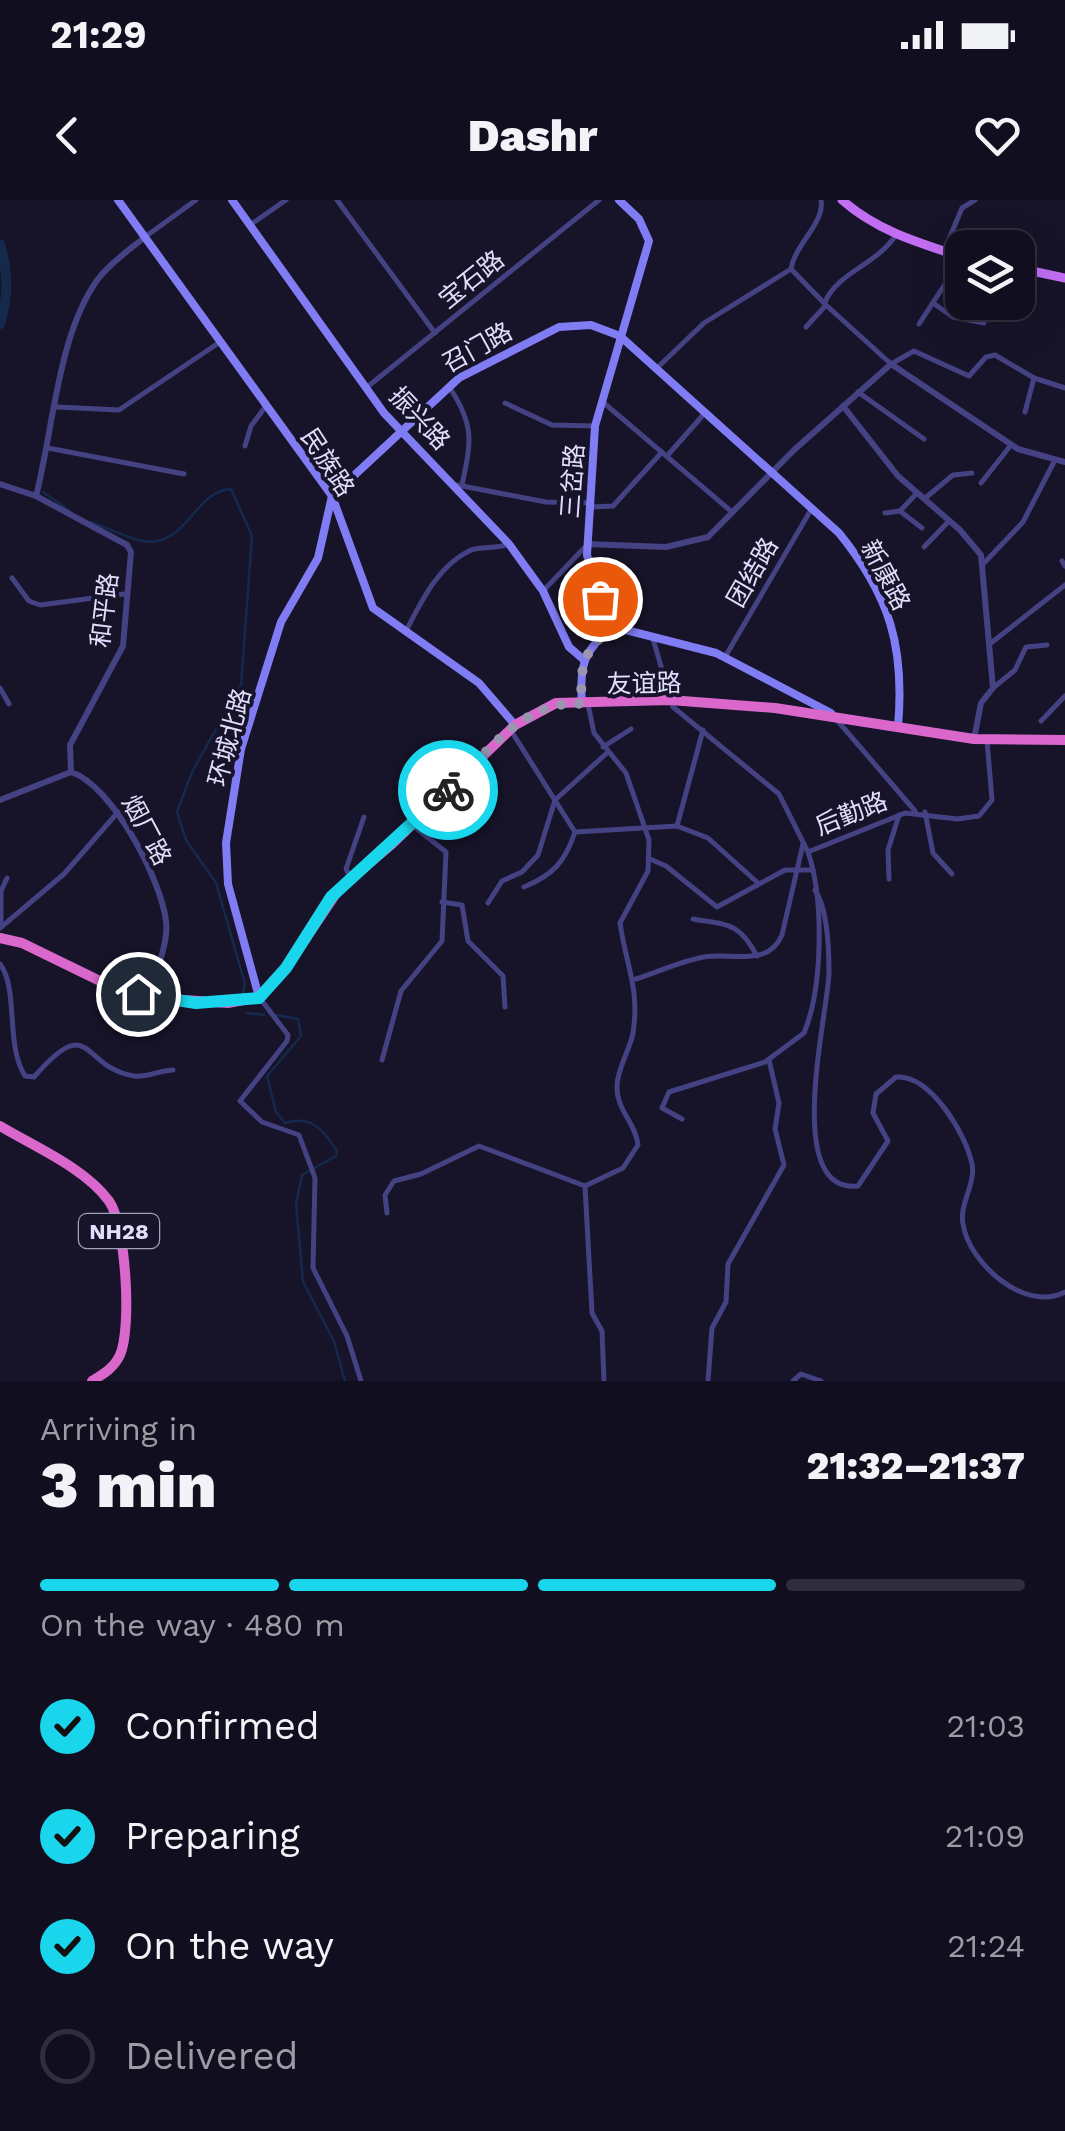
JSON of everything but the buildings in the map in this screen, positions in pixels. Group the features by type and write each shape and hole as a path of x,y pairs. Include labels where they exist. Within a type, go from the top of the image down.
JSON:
{"highway":[{"name":"友谊路","path":"259,998 286,968 331,897 512,727 548,706 670,700 831,714 974,739 1065,740"},
{"path":"0,938 22,943 102,982 154,998 228,1003 259,998"},
{"name":"NH28","path":"0,1126 89,1182 113,1208 122,1262 125,1334 115,1364 92,1381"}],"main road":[{"name":"民族路","path":"118,200 332,496 373,608 479,684 512,727"},
{"name":"振兴路","path":"232,200 399,430 460,485 509,544 543,591 570,647 583,659"},
{"name":"三岔路","path":"615,626 594,582 587,544 595,426 649,241 639,219 618,200"},
{"path":"842,200 862,218 896,235 944,251"},
{"path":"1035,272 1065,278"},
{"name":"召门路","path":"332,496 448,385 560,327 591,325 620,336"},
{"name":"新康路","path":"620,336 813,507 862,564 900,652 898,727"},
{"name":"环城北路","path":"259,998 228,884 226,843 241,748 281,622 318,558 332,496"},
{"path":"585,704 583,659 592,644 615,626 725,657 831,714"}],"street":[{"path":"36,496 65,353 91,288 144,237 196,200"},
{"path":"250,225 286,200"},
{"path":"338,200 435,333"},
{"name":"宝石路","path":"366,388 600,200"},
{"path":"658,367 704,323 791,269 794,251 821,214 822,200"},
{"path":"944,251 962,208 975,200"},
{"path":"806,326 826,304 840,279 872,263 896,235"},
{"path":"791,269 891,364 1011,445 1065,462"},
{"path":"920,324 945,285"},
{"path":"933,304 953,317 984,323"},
{"path":"57,407 119,410 220,342"},
{"path":"543,591 587,544 678,545 708,536 858,392 891,364 914,351 969,376 991,355 1034,378 1065,388"},
{"path":"1025,412 1034,378"},
{"path":"448,385 461,404 472,446 460,485 546,502 613,506 706,412"},
{"path":"858,392 924,439"},
{"path":"600,400 734,514"},
{"path":"506,403 552,425 595,426"},
{"path":"245,446 251,426 266,406"},
{"path":"843,406 890,467 976,548 984,563 993,688"},
{"path":"981,483 1011,445"},
{"path":"48,448 184,474"},
{"path":"984,563 1023,522 1055,460"},
{"path":"924,500 953,475 972,473"},
{"name":"和平路","path":"0,484 36,496 127,545 132,560 124,594 123,646 70,745 71,772"},
{"path":"885,513 900,511 917,493"},
{"name":"团结路","path":"725,657 813,507"},
{"path":"900,511 922,528"},
{"path":"924,547 949,521"},
{"path":"405,634 435,580 453,564 471,550 509,544"},
{"path":"12,578 29,601 40,605 124,594"},
{"path":"991,644 1065,585"},
{"path":"653,639 670,700"},
{"path":"974,739 981,703 1014,670 1026,647 1047,646"},
{"path":"0,688 9,704"},
{"path":"1042,721 1065,696"},
{"name":"后勤路","path":"670,700 676,710 779,794 808,852 915,811 971,819 986,811 994,780 988,740"},
{"path":"387,1213 385,1195 394,1181 421,1174 479,1146 585,1186 622,1168 638,1145 636,1133 620,1109 617,1086 632,1034 636,980 620,923 650,859 646,826 626,773 594,733 585,704"},
{"path":"831,714 915,811"},
{"path":"512,727 575,832"},
{"path":"488,902 502,881 522,872 538,855 555,800 606,749 632,730"},
{"path":"678,826 704,730"},
{"path":"0,800 71,772"},
{"name":"烟厂路","path":"71,772 94,784 118,812 166,918 154,998"},
{"path":"0,927 64,874 118,812"},
{"path":"926,812 933,853 952,874"},
{"path":"889,879 888,850 899,815"},
{"path":"350,878 346,869 364,816"},
{"path":"382,1060 401,990 442,941 446,852 412,825"},
{"path":"575,832 678,826 708,838 758,883"},
{"path":"524,887 547,878 560,864 575,832"},
{"path":"636,980 702,957 757,956 774,948 782,935 804,841"},
{"path":"682,1119 662,1108 669,1092 769,1060 800,1039 807,1025 818,969 815,890 808,852"},
{"path":"650,859 666,866 714,906 796,868 813,870"},
{"path":"0,927 6,878"},
{"path":"815,890 822,902 829,970 812,1121 823,1167 846,1185 858,1186 888,1142 874,1113 876,1094 896,1077 914,1078 942,1103 972,1164 962,1214 965,1234 975,1250 998,1276 1022,1294 1045,1298 1065,1292"},
{"path":"442,902 462,904 468,941 503,976 505,1007"},
{"path":"692,919 734,926 747,936 757,956"},
{"path":"0,964 8,980 4,1002 25,1076 34,1077 53,1054 69,1045 90,1049 138,1077 174,1070"},
{"path":"259,998 288,1034 240,1101 262,1122 299,1135 312,1170 313,1268 347,1336 361,1381"},
{"path":"708,1381 711,1332 726,1302 728,1264 784,1165 775,1130 779,1103 769,1060"},
{"path":"585,1186 592,1313 602,1331 604,1381"},
{"path":"793,1381 800,1374 820,1381"}],"waterway":[{"path":"0,244 6,284 0,324"},
{"path":"91,522 142,541 157,541 180,529 207,499 231,489 252,536 241,685 192,772 177,812 186,840 216,883 245,984 243,994"},
{"path":"43,492 70,511"},
{"path":"247,1013 264,1015"},
{"path":"276,1015 298,1019 301,1036 267,1076 276,1112 285,1123 302,1121 316,1126 337,1151 336,1156 302,1175 296,1204 303,1282 334,1341 345,1381"}],"way so far":[{"path":"448,790 525,717 556,703 582,704 583,659 592,644 615,626 600,599"}],"route":[{"path":"138,994 196,1003 259,998 286,968 331,897 448,790"}]}
